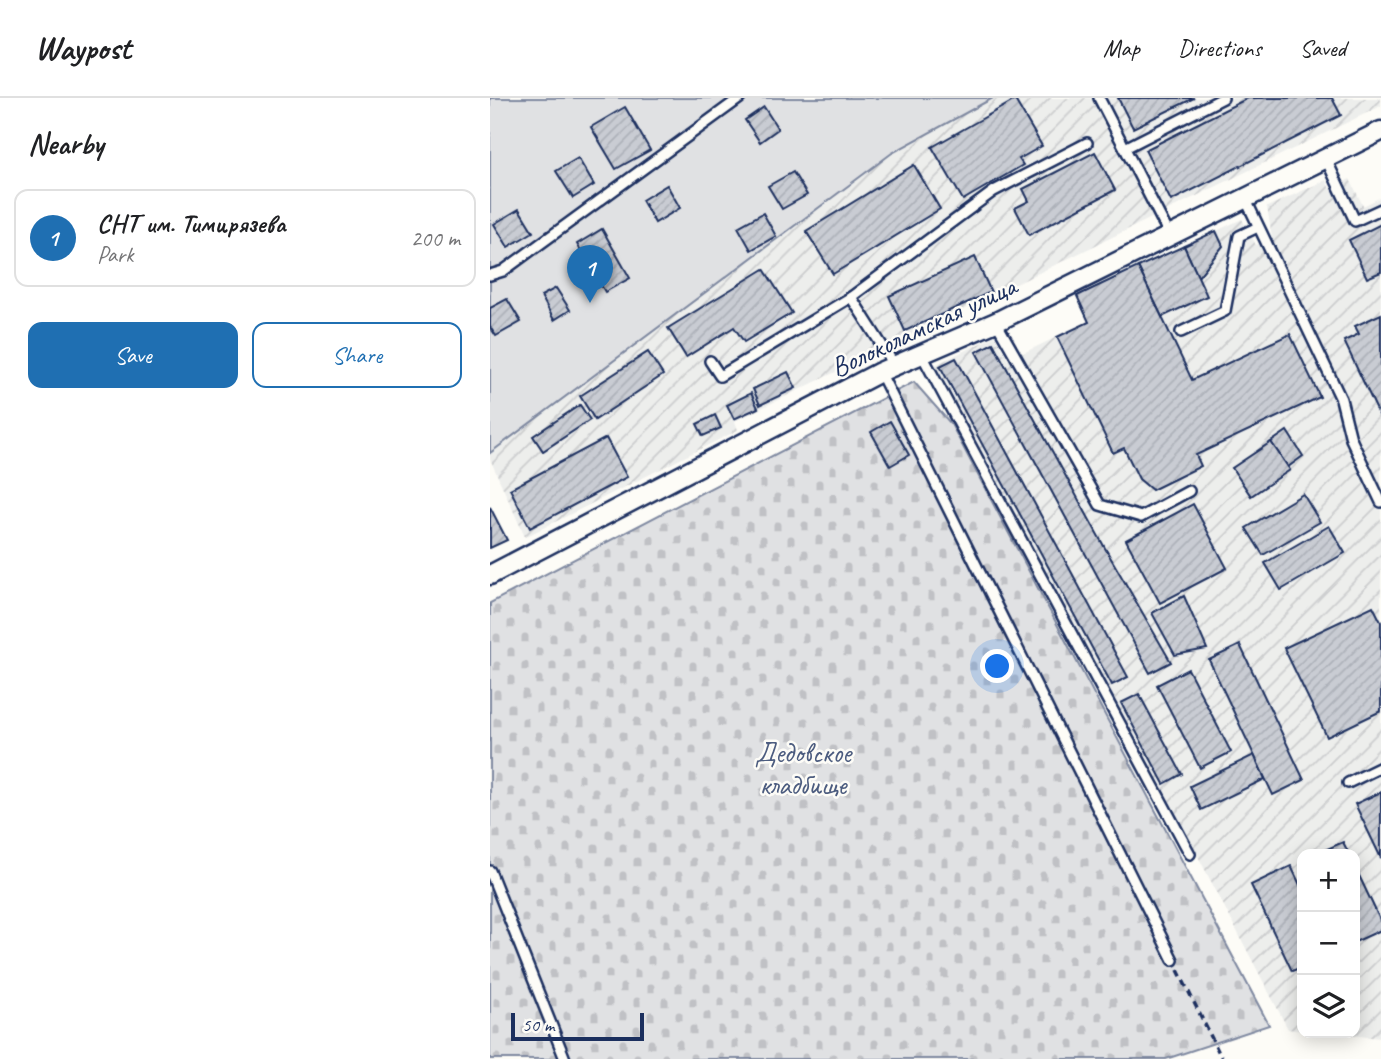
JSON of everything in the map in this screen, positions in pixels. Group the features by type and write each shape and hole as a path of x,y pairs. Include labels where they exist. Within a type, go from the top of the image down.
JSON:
{"street":[{"name":"Волоколамская улица","path":"490,575 888,369 996,321 1381,131"}],"lane":[{"path":"490,275 503,271 740,98"},
{"path":"1099,98 1170,236"},
{"path":"1125,148 1223,98"},
{"path":"710,361 720,376 851,297 994,191 1087,143"},
{"path":"1325,159 1355,221 1381,209"},
{"path":"1245,198 1341,399 1351,439 1381,502"},
{"path":"1181,332 1225,312 1239,236 1258,227"},
{"path":"851,297 1173,960"},
{"path":"996,321 1100,505 1141,517 1189,491"},
{"path":"922,355 1189,855"},
{"path":"1348,783 1381,767"},
{"path":"490,871 565,1059"}],"path":[{"path":"1173,960 1222,1059"}],"shaded area":[{"path":"993,98 1381,98 1381,106 735,421 738,430 525,537 490,459 490,453 892,153"},
{"path":"1350,179 1363,206 1381,197 1381,1038 1360,1036 1360,849 1297,849 1297,1030 1288,1029 1164,791 935,365 995,336 1008,360 1015,357 1088,322 1077,296 1242,219 1256,245 1272,237 1267,207 1326,180 1330,189"}],"green space":[{"path":"490,98 993,98 892,153 490,453"},
{"name":"Дедовское кладбище","path":"914,382 951,424 1269,1025 1166,1059 490,1059 490,603"}],"building":[{"path":"1118,98 1194,98 1133,128"},
{"path":"1248,98 1332,98 1341,115 1171,201 1145,150"},
{"path":"1015,100 1042,146 1019,159 1023,165 963,200 932,147"},
{"path":"625,107 650,150 616,169 591,127"},
{"path":"764,107 778,129 760,142 745,120"},
{"path":"1095,152 1115,190 1029,235 1015,208 1029,201 1023,189"},
{"path":"578,158 594,185 573,198 556,171"},
{"path":"914,165 940,209 833,274 806,231"},
{"path":"793,172 807,195 782,209 768,186"},
{"path":"667,185 680,208 655,223 642,200"},
{"path":"519,209 533,232 508,247 494,224"},
{"path":"763,213 776,236 751,250 738,227"},
{"path":"1381,224 1381,272 1367,278 1349,240"},
{"path":"602,229 630,278 605,292 577,244"},
{"path":"1216,231 1223,246 1198,277 1184,246"},
{"path":"1184,246 1207,296 1162,317 1138,267"},
{"path":"975,257 991,292 905,331 889,296"},
{"path":"1138,267 1192,380 1290,334 1320,397 1196,455 1201,466 1152,490 1139,479 1124,448 1113,453 1057,337 1089,322 1077,296"},
{"path":"764,269 792,313 744,342 734,327 686,357 668,328"},
{"path":"556,288 570,310 554,320 541,296"},
{"path":"507,299 521,322 496,336 490,327 490,308"},
{"path":"1381,314 1381,419 1344,341 1359,334 1355,326"},
{"path":"993,343 1171,662 1150,673 976,352"},
{"path":"648,352 663,375 595,420 580,396"},
{"path":"956,358 1128,677 1112,685 940,366"},
{"path":"788,372 796,388 760,405 753,389"},
{"path":"751,393 758,408 734,419 727,405"},
{"path":"580,405 590,420 543,451 533,436"},
{"path":"715,415 721,428 703,436 697,424"},
{"path":"890,421 909,455 890,466 871,432"},
{"path":"1287,431 1303,456 1288,467 1271,442"},
{"path":"606,438 627,477 530,528 510,489"},
{"path":"1271,442 1290,470 1251,496 1232,468"},
{"path":"1303,494 1320,522 1263,555 1246,528"},
{"path":"1193,504 1227,568 1160,603 1126,540"},
{"path":"490,507 507,540 490,548"},
{"path":"1329,526 1345,553 1281,590 1265,563"},
{"path":"1184,596 1207,649 1175,655 1152,613"},
{"path":"1373,606 1381,622 1381,711 1327,737 1284,648"},
{"path":"1240,645 1304,780 1273,795 1209,660"},
{"path":"1188,669 1231,752 1200,768 1157,685"},
{"path":"1139,694 1182,774 1164,784 1121,703"},
{"path":"1254,755 1265,779 1201,810 1190,786"},
{"path":"1381,792 1381,858 1355,804"},
{"path":"1343,842 1346,849 1327,849"},
{"path":"1291,866 1297,879 1297,969 1292,971 1251,885"},
{"path":"1360,878 1381,922 1381,930 1360,940"}],"place":[{"name":"СНТ им. Тимирязева","path":"590,303"}]}
